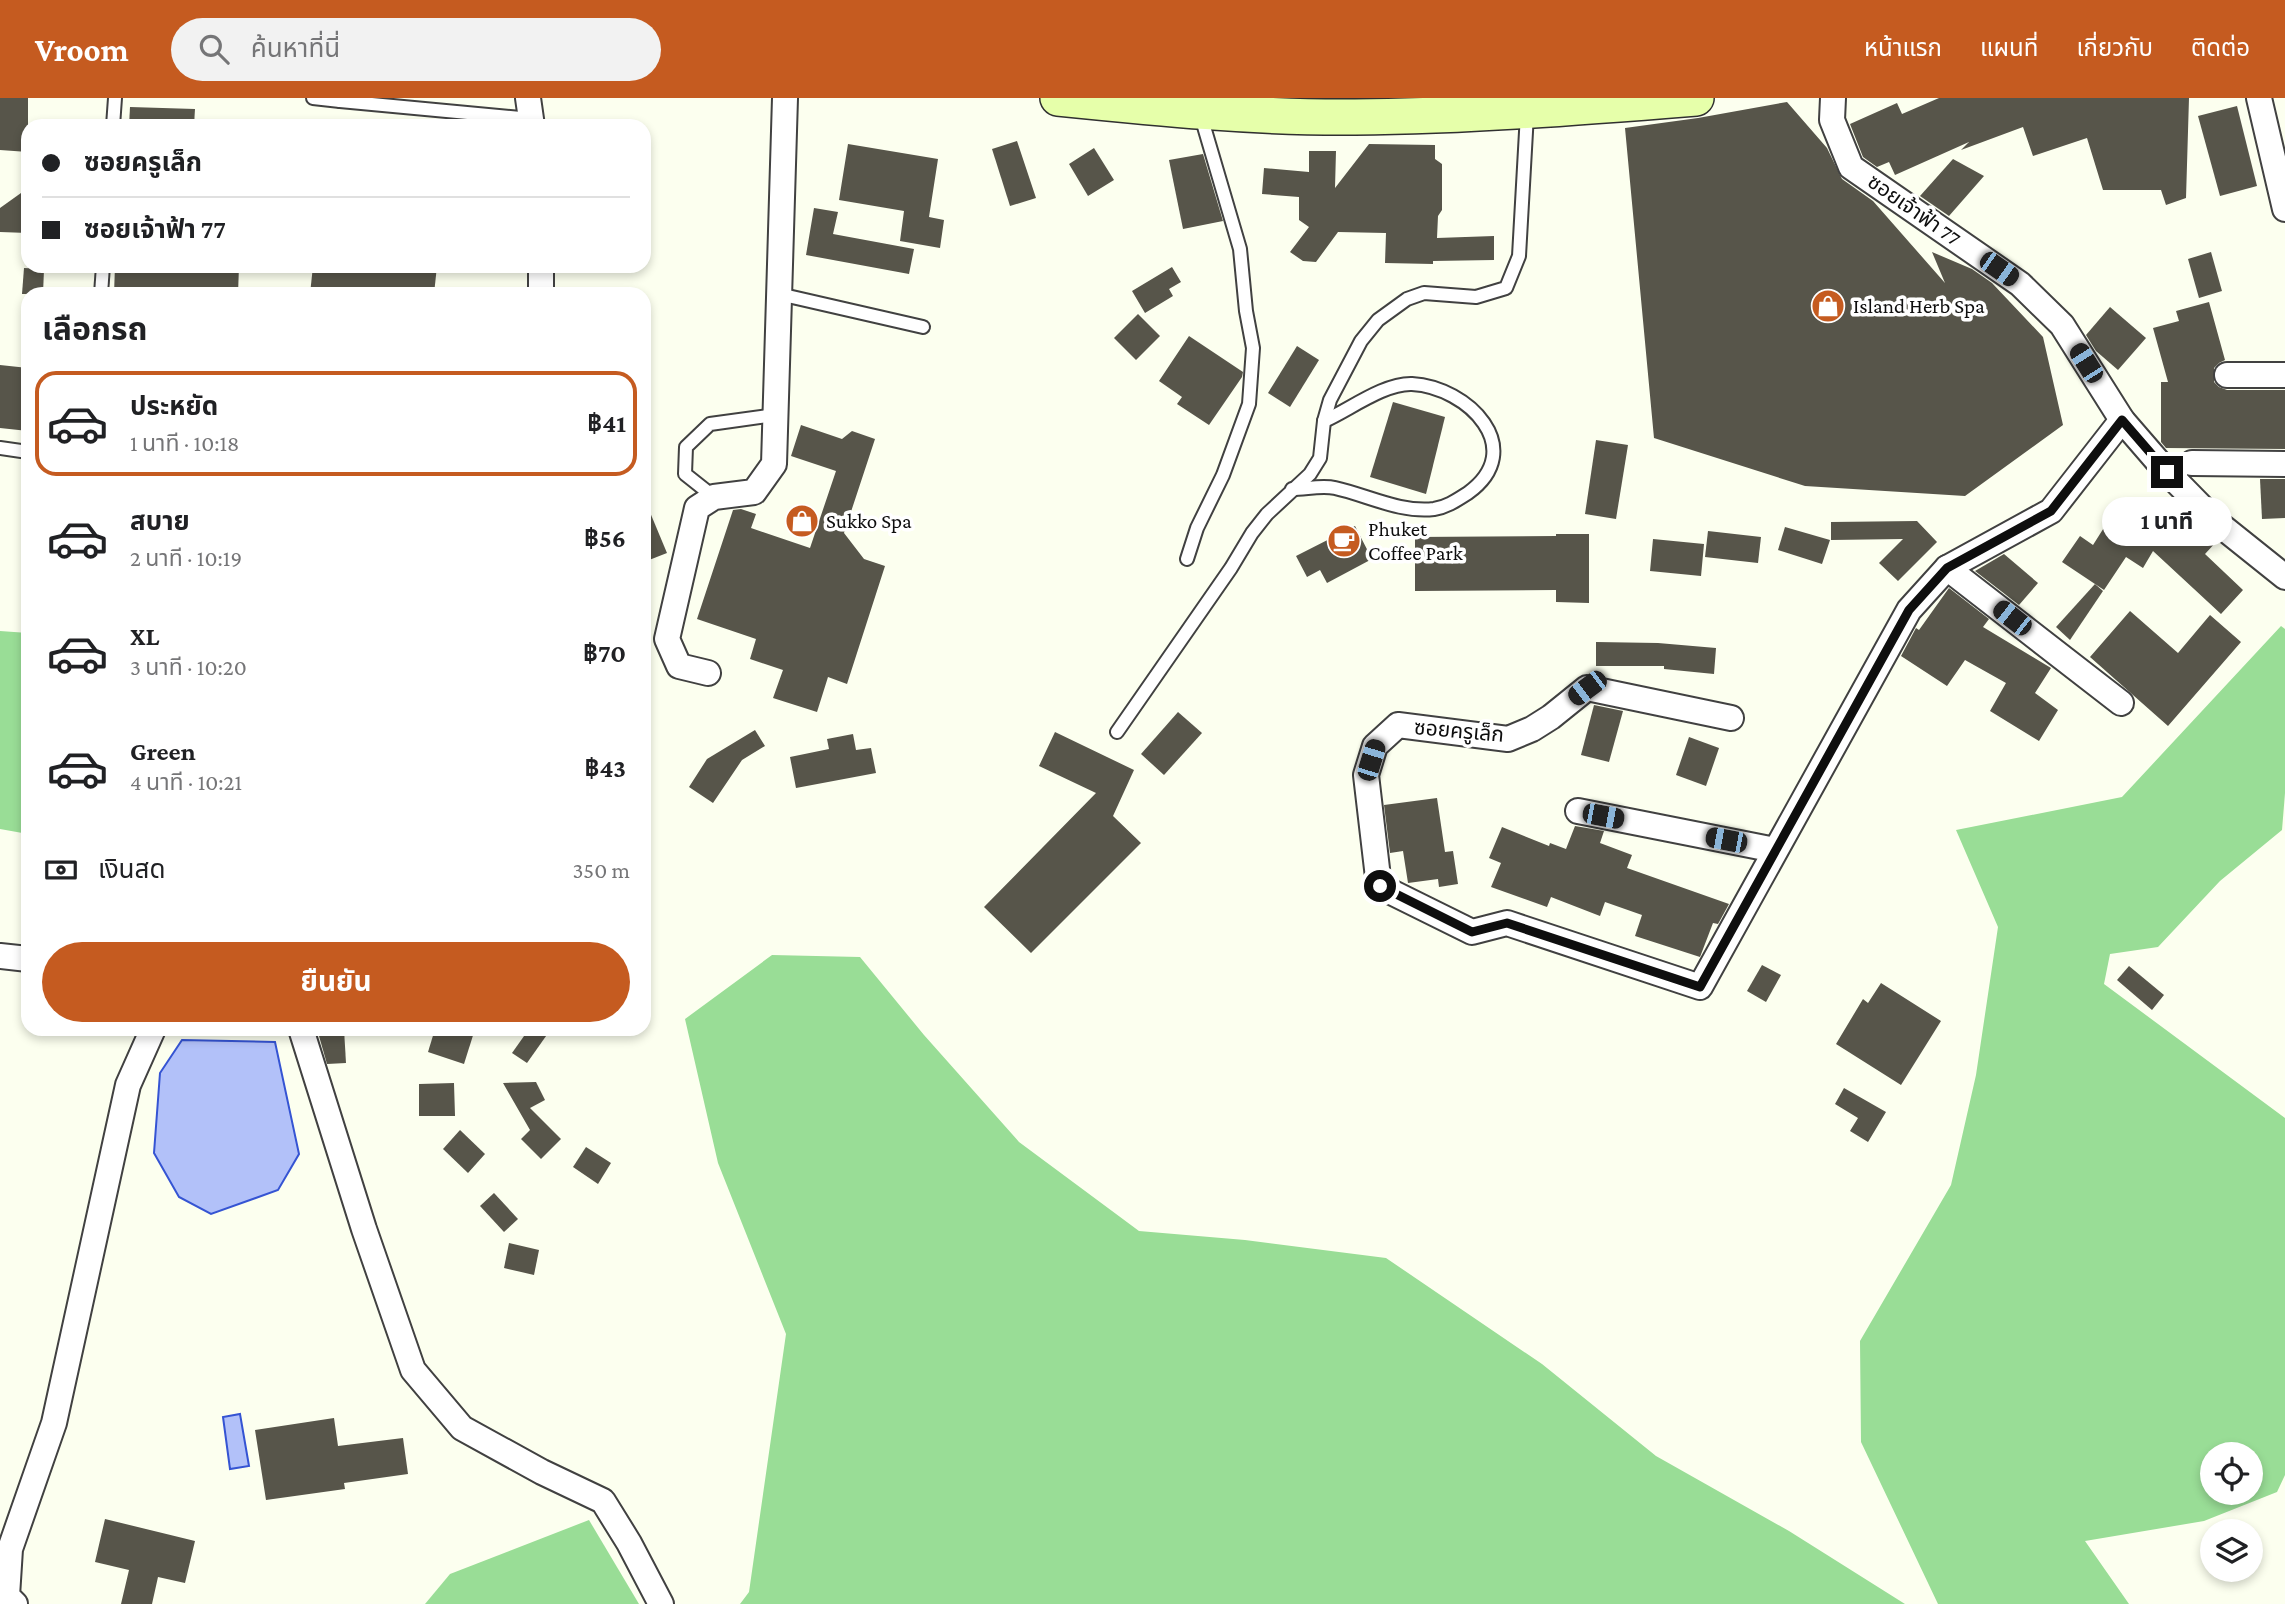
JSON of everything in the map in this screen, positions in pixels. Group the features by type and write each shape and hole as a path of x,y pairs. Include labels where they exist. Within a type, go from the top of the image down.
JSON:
{"main road":[{"path":"1073,99 1200,113 1355,117 1527,110 1696,98"}],"street":[{"path":"708,673 679,666 667,639 697,508 714,497 754,492 774,464 785,98"},
{"name":"ซอยเจ้าฟ้า 77","path":"1833,98 1832,120 1851,167 2020,284 2062,325 2122,420 2167,472 2215,521 2285,577"},
{"path":"2259,98 2285,209"},
{"path":"2227,375 2285,375"},
{"name":"ซอยครูเล็ก","path":"1731,718 1587,688 1551,717 1508,739 1398,726 1375,746 1366,775 1380,886 1472,932 1507,923 1700,987 1909,610 1947,568 2051,511 2122,420"},
{"path":"2192,463 2285,464"},
{"path":"1947,568 2121,703"},
{"path":"1578,810 1775,850"},
{"path":"0,956 21,958"},
{"path":"15,1604 7,1596 10,1549 54,1423 128,1085 150,1036"},
{"path":"303,1036 364,1229 413,1370 462,1429 603,1501 629,1543 660,1604"}],"lane":[{"path":"114,119 115,98"},
{"path":"313,98 530,114"},
{"path":"1118,732 1231,568 1252,533 1267,514 1310,474 1320,458 1324,421 1330,400 1361,341 1378,320 1407,299 1424,293 1476,298 1506,288 1519,256 1527,110"},
{"path":"1187,559 1197,528 1223,475 1249,404 1253,348 1246,311 1240,249 1200,113"},
{"path":"779,294 923,327"},
{"path":"1292,489 1331,487 1388,504 1434,509 1453,503 1474,489 1491,466 1495,447 1481,418 1465,403 1447,392 1412,384 1390,388 1324,421"},
{"path":"714,497 685,474 686,447 710,424 775,415"},
{"path":"0,449 21,451"}],"green space":[{"path":"2281,626 2285,629 2285,793 2282,830 2220,881 2158,947 2110,954 2104,984 2285,1118 2285,1475 2277,1492 2263,1498 2263,1442 2200,1442 2200,1505 2244,1505 2209,1519 2200,1519 2200,1522 2085,1541 2129,1604 1938,1604 1861,1442 1860,1341 1951,1185 1976,1075 1998,927 1956,830 2122,797"},
{"path":"0,631 21,632 21,833 0,829"},
{"path":"772,955 860,957 924,1035 1019,1142 1139,1231 1245,1240 1386,1258 1542,1364 1656,1456 1789,1531 1905,1604 740,1604 749,1592 786,1334 718,1163 685,1019"},
{"path":"589,1520 639,1604 425,1604 450,1574"}],"water":[{"path":"182,1040 275,1042 299,1154 278,1190 211,1214 179,1197 154,1153 160,1073"},
{"path":"240,1414 249,1466 230,1469 223,1417"}],"building":[{"path":"0,98 28,98 28,119 21,119 21,152 0,150"},
{"path":"1939,98 2189,98 2186,198 2166,205 2161,190 2103,190 2087,138 2033,156 2023,127 1961,150 1969,142 1895,175 1889,162 1877,167 1863,157 1850,124 1897,103 1902,114"},
{"name":"Island Herb Spa","path":"1787,102 1827,148 1842,179 1873,201 1945,283 1932,252 1972,269 1992,283 2043,337 2063,425 1965,496 1805,486 1654,438 1625,128"},
{"path":"2237,106 2257,186 2220,196 2198,116"},
{"path":"130,107 195,109 194,119 129,119"},
{"path":"1017,141 1036,198 1010,206 992,149"},
{"path":"848,144 938,159 929,217 944,220 940,248 900,241 904,211 839,200"},
{"path":"1369,144 1435,145 1435,159 1442,164 1442,210 1438,216 1437,238 1494,236 1494,260 1433,261 1433,264 1385,263 1386,233 1338,232 1316,262 1303,261 1290,252 1309,227 1299,220 1299,197 1262,194 1264,168 1309,172 1309,151 1336,151 1335,188"},
{"path":"1094,148 1114,180 1088,196 1069,164"},
{"path":"1203,154 1223,221 1183,229 1169,160"},
{"path":"1953,159 1984,176 1949,216 1920,196"},
{"path":"21,193 21,233 0,232 0,208"},
{"path":"814,208 838,212 833,234 914,249 909,274 806,255"},
{"path":"2211,252 2222,291 2199,298 2188,259"},
{"path":"1172,267 1181,282 1169,289 1173,296 1145,313 1132,291"},
{"path":"24,273 44,273 43,287 23,287"},
{"path":"115,273 239,273 238,287 114,287"},
{"path":"312,273 436,273 435,287 311,287"},
{"path":"2209,302 2225,360 2214,368 2214,382 2227,390 2285,390 2285,449 2166,448 2161,442 2161,382 2168,382 2153,328 2179,321 2176,311"},
{"path":"2110,307 2146,338 2118,370 2096,351 2086,335"},
{"path":"1138,314 1160,336 1136,360 1114,338"},
{"path":"1189,336 1243,372 1209,425 1177,404 1182,397 1159,381"},
{"path":"1297,346 1319,360 1290,407 1268,393"},
{"path":"0,365 21,367 21,430 0,428"},
{"path":"1393,402 1445,417 1426,494 1370,477"},
{"path":"801,425 842,439 852,431 875,439 844,533 864,559 885,566 847,684 828,677 817,712 773,698 783,670 750,659 756,639 697,619 733,510 741,509 756,514 751,528 810,548 836,471 791,456"},
{"path":"1596,440 1628,445 1616,519 1585,514"},
{"path":"2260,479 2285,479 2285,518 2262,519"},
{"path":"2178,505 2217,541 2205,554 2243,590 2221,614 2153,551 2143,568 2126,557 2104,590 2062,562 2080,536 2093,545 2112,515 2149,538"},
{"path":"651,515 667,553 651,559"},
{"path":"1917,521 1937,542 1898,581 1879,563 1903,539 1831,540 1831,522"},
{"name":"Phuket Coffee Park","path":"1355,526 1372,559 1327,583 1320,570 1307,577 1296,556"},
{"path":"1785,527 1830,540 1822,564 1778,550"},
{"path":"1708,531 1761,537 1758,563 1705,557"},
{"path":"1589,534 1589,603 1556,602 1556,590 1415,591 1415,537"},
{"path":"1653,539 1704,544 1701,576 1650,571"},
{"path":"2004,554 2038,583 2019,605 1975,571"},
{"path":"2095,584 2103,591 2070,640 2056,627"},
{"path":"1949,588 1989,619 1983,627 2051,668 2035,693 2058,710 2039,741 1990,711 2006,683 1965,660 1947,686 1901,656 1916,628 1919,630"},
{"path":"2130,611 2178,653 2210,615 2241,642 2168,726 2090,657"},
{"path":"1596,642 1716,648 1714,674 1664,669 1664,666 1596,666"},
{"path":"1594,705 1623,711 1609,762 1581,755"},
{"path":"1178,712 1202,733 1164,775 1141,754"},
{"path":"755,730 765,746 742,760 713,803 689,787 707,759"},
{"path":"1055,732 1134,770 1113,816 1141,843 1031,953 984,907 1096,793 1039,766"},
{"path":"853,734 856,750 871,748 876,773 796,788 790,757 829,749 827,739"},
{"path":"1689,737 1719,748 1706,786 1676,775"},
{"path":"1437,798 1445,852 1453,851 1458,884 1439,887 1438,879 1408,883 1403,851 1390,853 1384,805"},
{"path":"1575,826 1604,831 1600,843 1632,855 1627,868 1729,904 1718,924 1713,923 1700,957 1635,936 1642,915 1605,902 1600,916 1551,897 1547,907 1491,887 1501,863 1489,858 1502,827 1549,846 1550,843 1566,849"},
{"path":"1762,965 1781,975 1766,1002 1747,991"},
{"path":"2129,966 2164,995 2152,1010 2117,980"},
{"path":"1881,983 1941,1021 1901,1085 1836,1044 1863,999 1868,1003"},
{"path":"319,1036 344,1036 346,1063 327,1064"},
{"path":"433,1036 473,1036 464,1064 428,1052"},
{"path":"524,1036 546,1036 527,1063 512,1053"},
{"path":"536,1082 545,1100 530,1108 561,1139 541,1159 521,1139 530,1130 503,1083"},
{"path":"454,1083 455,1116 419,1116 419,1084"},
{"path":"1844,1088 1886,1112 1868,1142 1850,1131 1858,1118 1835,1104"},
{"path":"460,1130 485,1154 468,1173 443,1149"},
{"path":"586,1147 611,1163 598,1184 573,1167"},
{"path":"494,1193 518,1219 504,1232 480,1206"},
{"path":"509,1243 539,1250 534,1275 504,1268"},
{"path":"334,1418 338,1446 403,1438 408,1474 344,1483 345,1489 266,1500 255,1430"},
{"path":"105,1519 195,1541 185,1583 158,1577 152,1604 121,1604 129,1570 95,1562"}],"place":[{"name":"Island Herb Spa","path":"1828,306"},
{"name":"Sukko Spa","path":"802,521"},
{"name":"Phuket Coffee Park","path":"1344,541"}],"route":[{"path":"1380,886 1472,932 1507,923 1700,987 1909,610 1947,568 2051,511 2122,420 2167,472"}]}
